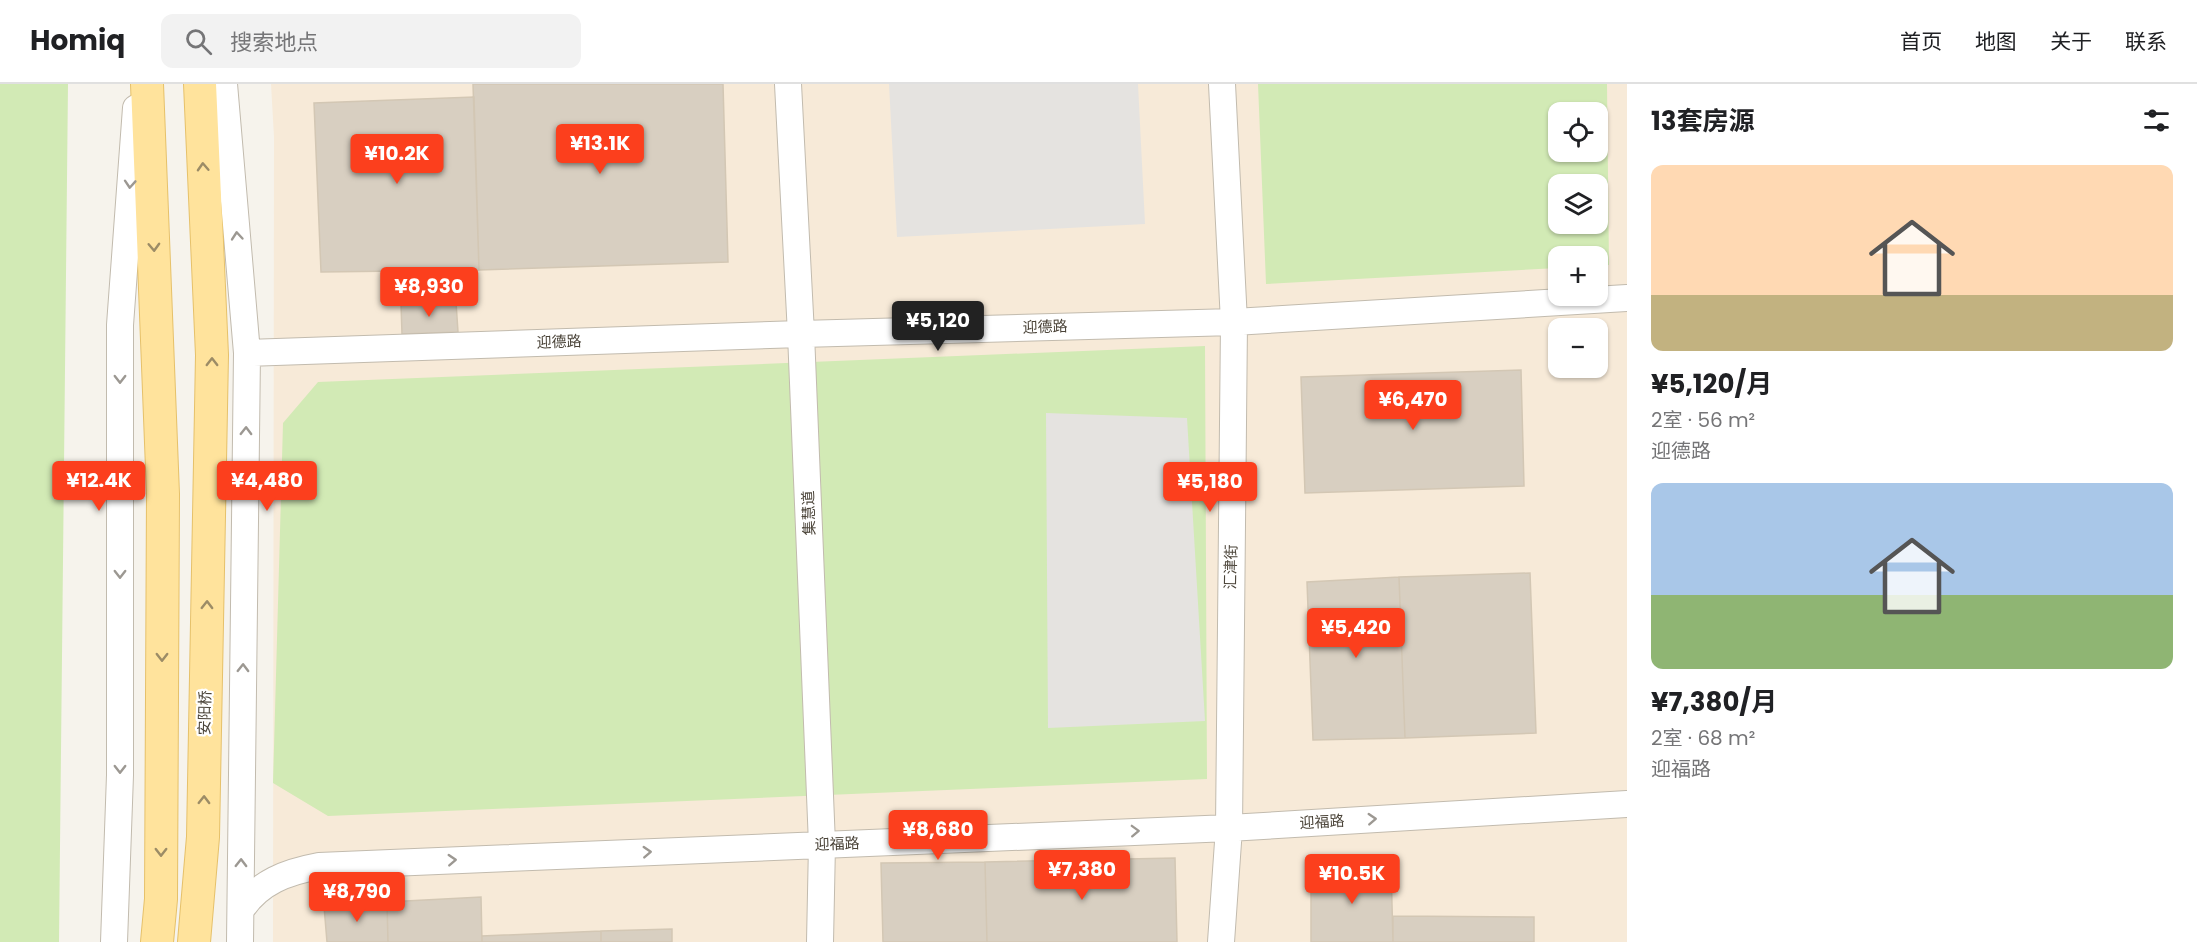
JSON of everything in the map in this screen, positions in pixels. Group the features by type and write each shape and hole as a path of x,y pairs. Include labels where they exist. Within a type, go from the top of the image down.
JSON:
{"main road":[{"path":"147,84 163,494 161,899 157,942"},
{"name":"安阳桥","path":"194,942 203,837 212,355 200,84"}],"street":[{"path":"114,942 120,775 120,325 138,84"},
{"path":"224,84 247,353 240,942"},
{"name":"集慧道","path":"788,84 801,334 822,844 820,942"},
{"name":"汇津街","path":"1221,942 1229,828 1234,322 1222,84"},
{"name":"迎德路","path":"247,353 1234,322 1627,298"},
{"name":"迎福路","path":"241,910 249,897 264,885 281,876 319,866 1229,828 1627,804"}],"shaded area":[{"path":"271,84 1627,84 1627,942 273,942 274,137"},
{"path":"889,84 1138,84 1145,224 897,237"},
{"path":"1046,413 1187,418 1205,721 1048,728"}],"green space":[{"path":"0,84 68,84 59,942 0,942"},
{"path":"1258,84 1607,84 1607,102 1548,102 1548,162 1608,162 1608,174 1548,174 1548,234 1608,234 1608,174 1609,265 1608,246 1548,246 1548,269 1266,284"},
{"path":"1205,346 1207,779 328,816 273,783 283,423 318,382"}],"building":[{"path":"473,84 723,84 728,262 479,270"},
{"path":"474,97 479,270 321,272 314,103"},
{"path":"456,302 458,332 402,334 401,304"},
{"path":"1521,370 1524,486 1305,493 1301,377"},
{"path":"1530,573 1536,733 1405,738 1399,577"},
{"path":"1399,577 1405,738 1313,740 1307,582"},
{"path":"1175,858 1177,942 987,942 985,862"},
{"path":"985,862 987,942 883,942 881,863"},
{"path":"1311,867 1391,867 1393,942 1311,942"},
{"path":"481,897 482,942 388,942 387,902"},
{"path":"387,902 388,942 327,942 324,906"},
{"path":"1393,916 1534,917 1534,942 1393,942"},
{"path":"672,929 672,942 601,942 601,931"},
{"path":"601,931 601,942 482,942 482,936"}]}
